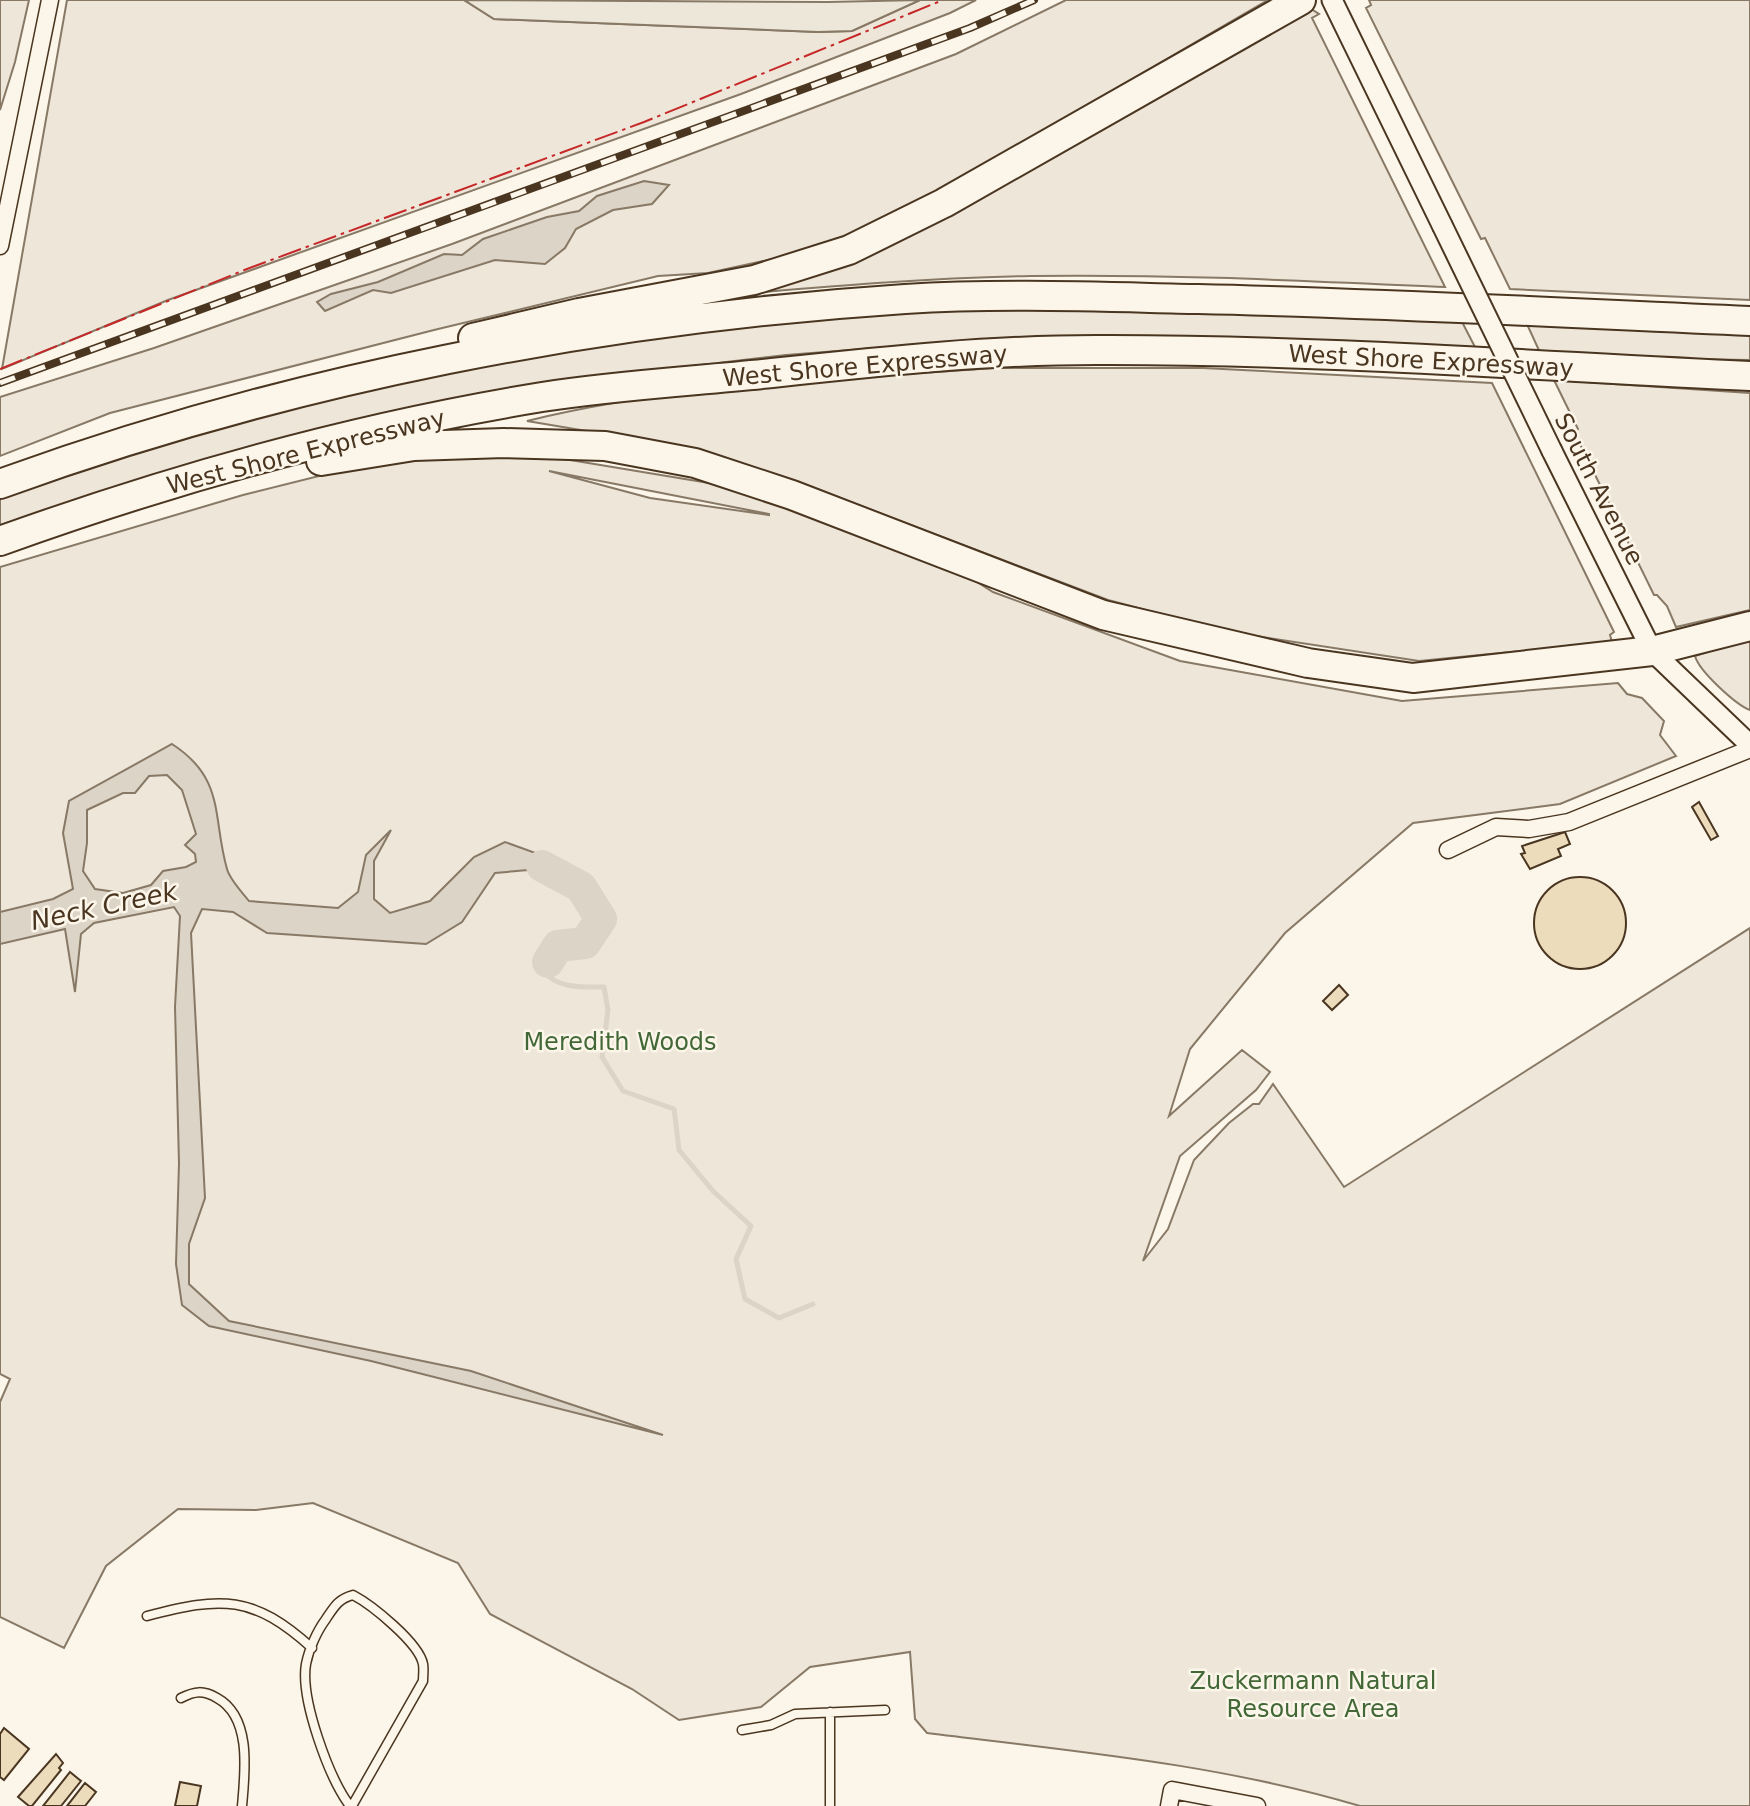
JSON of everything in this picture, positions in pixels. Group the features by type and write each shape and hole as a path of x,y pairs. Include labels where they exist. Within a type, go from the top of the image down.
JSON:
{"highway":[{"path":"0,484 355,367 579,313 754,280 849,250 944,203 1301,0"},
{"path":"203,418 357,380 527,346 714,316 908,299 1092,296 1286,301 1750,321"},
{"name":"West Shore Expressway","path":"0,541 72,515 220,470 373,431 543,397 919,357 1133,350 1285,354 1750,376"},
{"path":"72,515 313,462 414,446 504,443 605,446 695,463 792,495 1103,615 1308,663 1413,678 1652,650 1750,625"}],"street":[{"path":"0,246 50,0"},
{"name":"South Avenue","path":"1332,0 1652,650 1750,747"},
{"path":"1448,850 1496,827 1529,829 1569,822 1750,747"},
{"path":"1170,1798 1257,1806"}],"lane":[{"path":"352,1595 364,1601 416,1647 424,1665 423,1681 351,1806 338,1790 310,1715 306,1664 320,1628 339,1599 352,1595"},
{"path":"147,1616 181,1607 217,1604 257,1608 283,1622 312,1648"},
{"path":"181,1698 200,1691 212,1695 225,1702 239,1722 242,1737 242,1806"},
{"path":"742,1730 771,1725 795,1714 885,1710"},
{"path":"830,1712 830,1806"}],"green space":[{"path":"0,0 29,0 15,62 0,110"},
{"path":"67,0 464,0 494,19 818,32 852,31 920,0 976,0 950,13 741,94 168,300 2,369"},
{"path":"1066,0 1268,0 925,200 818,249 708,273 658,276 434,330 110,413 0,456 0,397 154,348 452,244 956,54"},
{"path":"1369,0 1750,0 1750,300 1510,289 1485,238 1481,239 1366,8 1371,5"},
{"path":"1308,7 1319,14 1312,18 1445,287 1186,277 1031,276 896,282 671,300 778,277"},
{"path":"979,308 1460,318 1476,349 1162,338 978,340 786,355 591,378 203,462 0,525 0,497 195,431 377,384 588,344 781,318"},
{"path":"1526,322 1750,333 1750,360 1542,357"},
{"path":"994,368 1203,368 1492,383 1614,632 1610,635 1612,642 1419,661 1230,632 1108,600 806,485 670,445 527,421 583,409 699,391"},
{"path":"1554,380 1750,393 1750,610 1676,627 1667,606 1654,595 1574,432 1578,429"},
{"name":"Meredith Woods","path":"522,452 733,487 952,566 993,592 1180,661 1402,701 1618,683 1627,694 1642,698 1664,721 1660,735 1676,756 1560,804 1413,823 1285,933 1190,1049 1169,1116 1242,1050 1270,1072 1256,1090 1180,1156 1143,1261 1168,1229 1194,1160 1229,1123 1253,1104 1259,1104 1273,1084 1344,1187 1750,928 1750,1806 1360,1806 1254,1779 1200,1769 927,1733 915,1719 910,1652 810,1667 761,1707 679,1720 632,1689 490,1614 458,1563 313,1503 256,1510 178,1509 106,1566 64,1648 0,1617 0,1402 10,1379 0,1374 0,567 243,495 387,459","holes":["549,471 769,514 650,498"]},
{"path":"1750,638 1750,710 1719,687 1703,670 1695,656"}],"shaded area":[{"path":"464,0 920,0 852,31 818,32 494,19"}],"water":[{"path":"644,181 669,185 652,204 613,210 576,229 565,248 545,264 495,260 391,293 373,290 325,311 317,302 331,294 378,282 444,254 462,255 483,239 547,217 579,211 597,196"},
{"path":"172,744 189,757 209,785 227,869 233,882 249,901 338,908 358,892 366,855 391,830 374,861 374,899 390,913 430,901 474,857 505,842 555,860 581,887 528,870 495,873 462,922 426,944 267,933 233,912 202,909 191,933 205,1198 189,1244 189,1284 229,1321 471,1371 663,1435 371,1361 209,1326 182,1305 176,1264 179,1163 175,1007 180,916 174,907 94,923 81,934 75,992 65,929 0,944 0,912 53,899 73,889 63,833 69,801","holes":["167,775 182,790 196,834 185,845 195,854 196,862 186,867 163,871 151,885 123,893 95,889 83,871 87,843 87,810 123,793 135,793 149,776"]}],"building":[{"path":"1699,802 1718,836 1711,840 1692,807"},
{"path":"1565,832 1570,844 1558,849 1561,856 1530,869 1521,854 1525,853 1522,846"},
{"path":"1580,877 1597,881 1612,891 1622,906 1626,923 1622,940 1612,955 1597,965 1580,969 1563,965 1548,955 1538,940 1534,923 1538,906 1548,891 1563,881"},
{"path":"1339,985 1348,995 1332,1010 1323,1001"},
{"path":"4,1728 29,1749 4,1780 0,1777 0,1734"},
{"path":"56,1754 63,1763 59,1768 61,1770 32,1806 29,1806 18,1797"},
{"path":"70,1772 81,1781 61,1806 43,1806"},
{"path":"180,1782 201,1786 197,1806 175,1806"},
{"path":"85,1783 96,1792 85,1806 67,1806"}],"waterway":[{"name":"Neck Creek","path":"542,866 581,887 601,919 585,943 558,946 548,962"},
{"path":"548,962 543,971 556,981 571,986 604,987 608,1010 602,1057 623,1091 674,1109 679,1150 713,1191 751,1226 736,1259 745,1299 779,1318 813,1304"}],"railway":[{"path":"0,383 970,28 1034,0"}],"power":[{"path":"0,369 247,269 644,122 943,0"}],"park label":[{"name":"Zuckermann Natural Resource Area","path":"1313,1695"}]}
